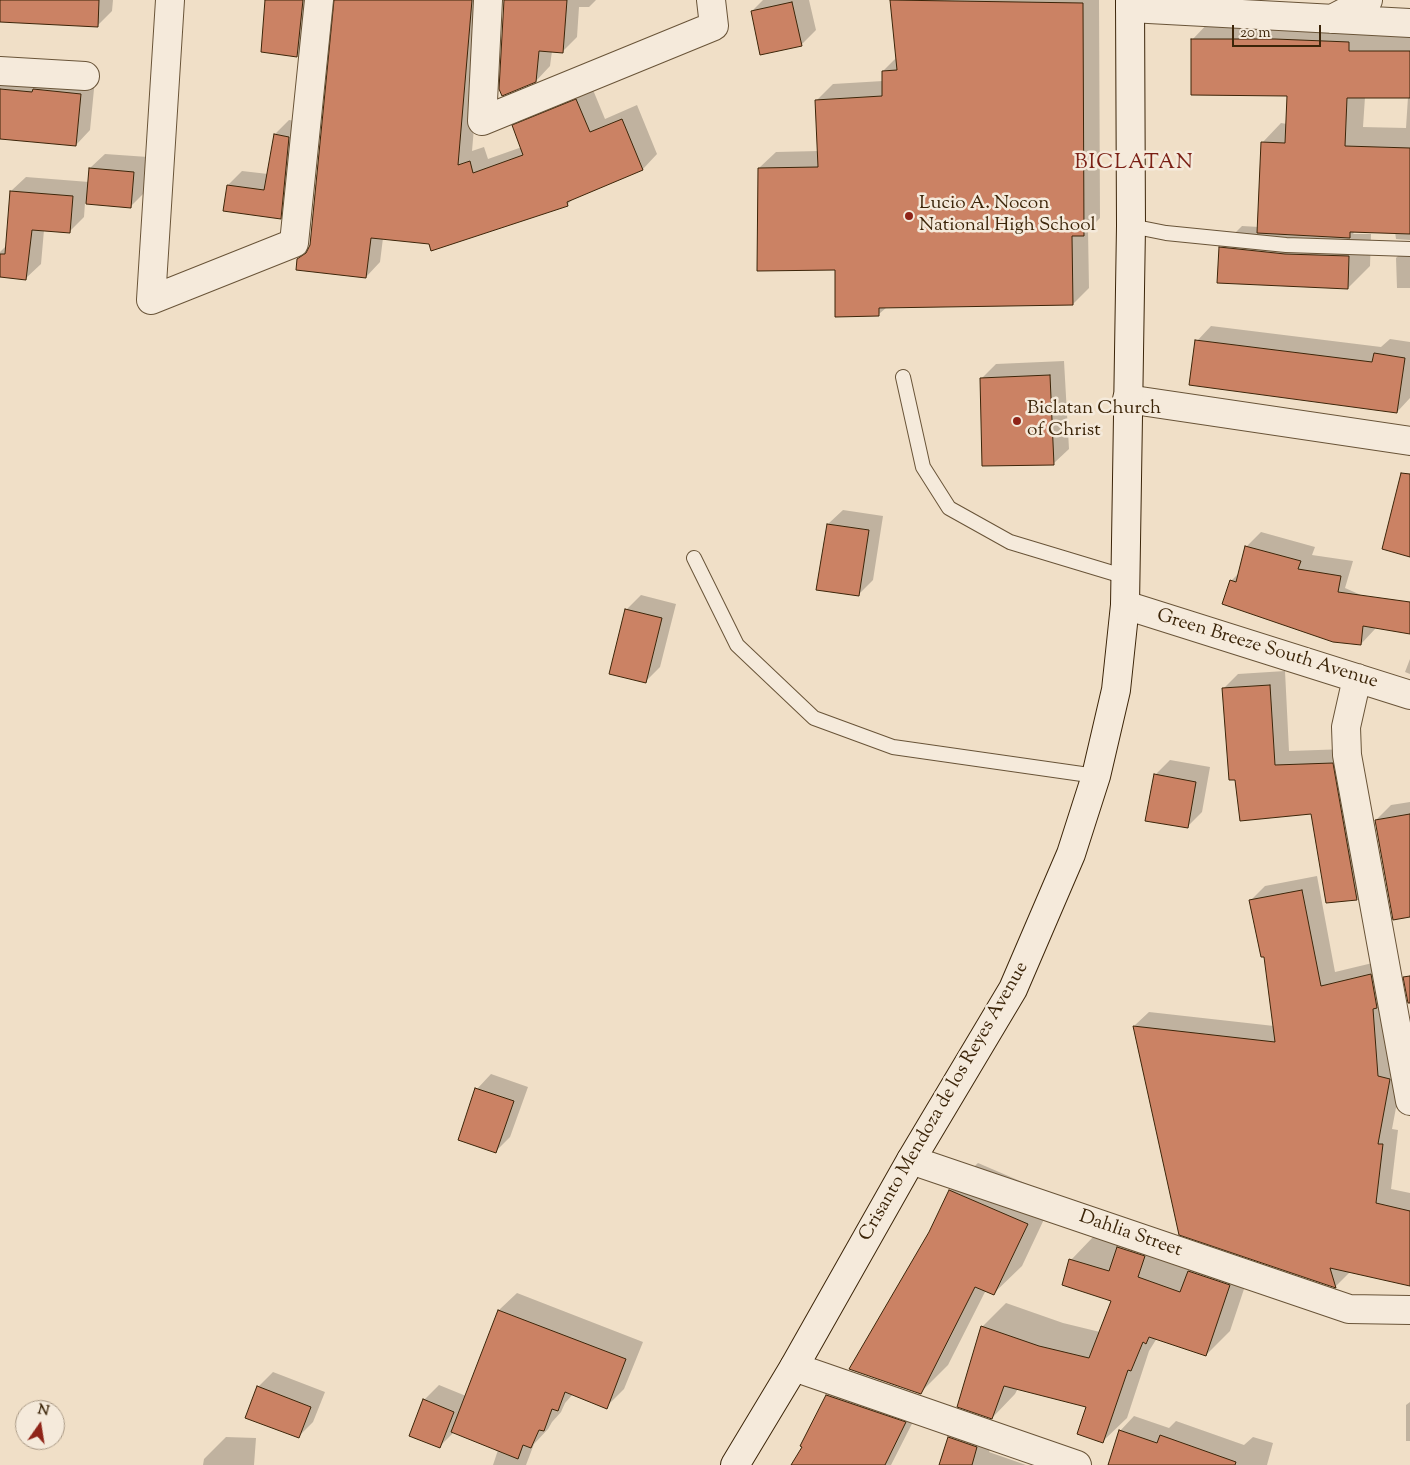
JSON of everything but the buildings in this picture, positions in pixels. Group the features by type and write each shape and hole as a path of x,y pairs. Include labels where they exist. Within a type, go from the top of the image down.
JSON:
{"street":[{"path":"170,0 151,300 294,243 319,0"},
{"path":"488,0 482,120 714,26 711,0"},
{"path":"1332,20 1368,0"},
{"path":"1130,4 1332,20 1410,23"},
{"name":"Crisanto Mendoza de los Reyes Avenue","path":"735,1465 794,1367 911,1160 1013,989 1071,854 1096,776 1116,690 1125,606 1131,226 1130,4"},
{"path":"0,72 85,76"},
{"path":"1127,399 1410,441"},
{"name":"Green Breeze South Avenue","path":"1125,606 1410,695"},
{"path":"1358,678 1346,727 1347,755 1410,1101"},
{"name":"Dahlia Street","path":"911,1160 1349,1309 1410,1310"},
{"path":"794,1367 1076,1465"}],"lane":[{"path":"1131,226 1166,233 1286,245 1410,249"},
{"path":"903,377 923,468 949,508 1010,542 1126,577"},
{"path":"694,558 737,644 814,718 893,747 1096,776"}],"place":[{"name":"Lucio A. Nocon National High School","path":"909,216"},
{"name":"Biclatan Church of Christ","path":"1017,421"}],"district":[{"name":"BICLATAN","path":"1134,164"}]}
